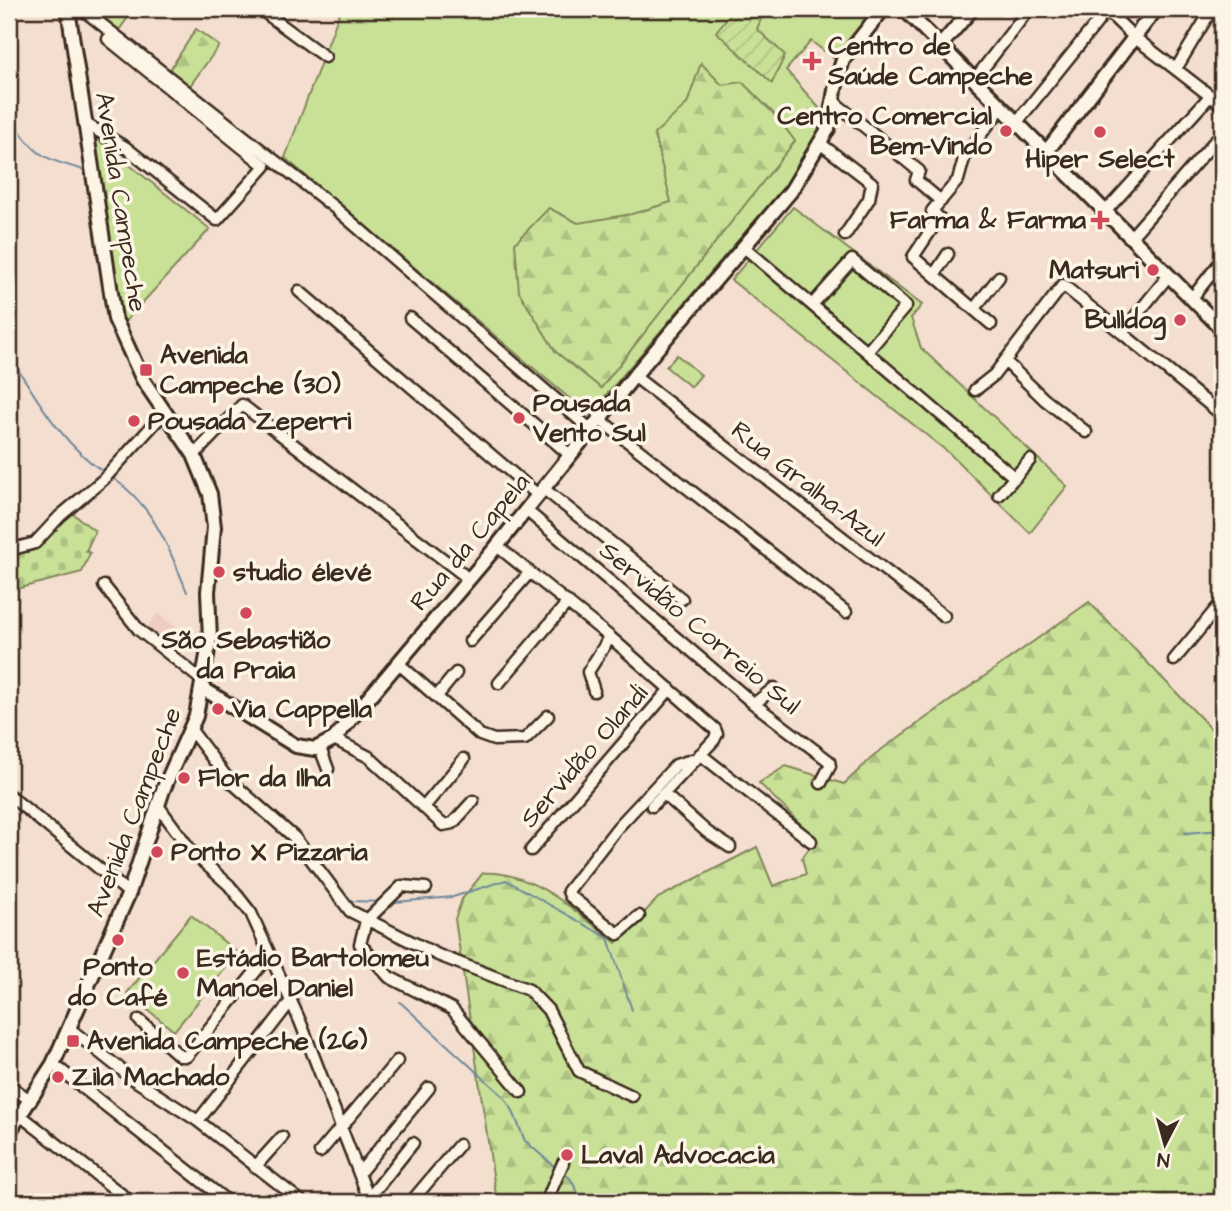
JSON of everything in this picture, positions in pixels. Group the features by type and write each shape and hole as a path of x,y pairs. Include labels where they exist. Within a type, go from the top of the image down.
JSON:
{"main road":[{"name":"Avenida Campeche","path":"9,1132 53,1064 129,894 172,767 191,730 203,684 210,639 208,592 214,527 210,494 194,455 164,413 130,355 112,309 68,9"},
{"name":"Rua da Capela","path":"320,748 334,739 791,191 821,144 831,121 838,71 843,60 883,9"},
{"path":"904,9 1218,324"},
{"path":"941,46 972,9"},
{"path":"1047,152 1156,9"},
{"path":"203,684 296,746 320,748"}],"street":[{"path":"82,9 216,119 265,163 264,169 217,220 124,147 86,124"},
{"path":"260,9 325,57"},
{"path":"916,20 926,9"},
{"path":"975,79 1029,9"},
{"path":"1176,69 1212,9"},
{"path":"1108,10 1135,37 1222,105"},
{"path":"1017,122 1099,20"},
{"path":"108,39 306,187 594,424 846,611"},
{"path":"1106,211 1210,96"},
{"path":"834,102 919,171 916,180 941,201"},
{"path":"991,324 913,257 939,218 932,211 960,176 965,155 1002,107"},
{"path":"1131,237 1222,133"},
{"path":"821,144 872,183 869,200 845,235"},
{"path":"744,247 1015,478"},
{"path":"934,275 948,254"},
{"path":"812,304 852,260 906,306 867,352"},
{"path":"1192,298 1222,260"},
{"path":"1122,333 1169,275"},
{"path":"974,309 999,277"},
{"path":"975,390 990,379 1063,285 1219,412 1222,400"},
{"path":"299,291 541,492 682,599"},
{"path":"1218,324 1222,307"},
{"path":"410,318 570,455"},
{"path":"1005,360 1044,399 1086,432"},
{"name":"Rua Gralha-Azul","path":"634,376 944,616"},
{"path":"194,455 242,405 469,579"},
{"path":"9,550 35,544 60,516 104,479 164,413"},
{"path":"999,495 1030,460"},
{"name":"Servidão Correio Sul","path":"526,510 754,704 829,761 830,766 821,783"},
{"path":"497,546 610,637 716,731 716,737 652,806"},
{"path":"470,641 530,572"},
{"path":"104,586 139,630 203,684"},
{"path":"499,683 568,602"},
{"path":"1174,660 1222,602"},
{"path":"594,691 588,672 610,637"},
{"path":"398,663 472,729 494,740 526,739 548,716"},
{"path":"437,696 456,673"},
{"path":"754,704 774,688"},
{"name":"Servidão Olandi","path":"531,850 670,689"},
{"path":"191,730 224,775 287,829 341,902 366,921 452,961 507,979 528,990 548,1010 579,1072 632,1096"},
{"path":"334,739 369,757 447,826 472,801"},
{"path":"320,748 328,769"},
{"path":"697,757 811,841"},
{"path":"639,916 618,934 570,896 568,891 618,827 676,765 697,757"},
{"path":"424,807 464,759"},
{"path":"664,794 707,832 730,847"},
{"path":"9,795 129,894"},
{"path":"159,807 192,852 229,885 245,905 291,1000 369,1200"},
{"path":"426,888 402,886 366,921 359,944 382,971 452,1009 522,1092"},
{"path":"139,1020 180,1056 187,1056 269,955"},
{"path":"198,1121 291,1000"},
{"path":"70,1030 133,1079 198,1121 302,1202"},
{"path":"320,1152 397,1061"},
{"path":"53,1064 228,1202"},
{"path":"9,1085 31,1101"},
{"path":"360,1172 429,1088"},
{"path":"20,1115 131,1202"},
{"path":"255,1167 282,1136"},
{"path":"369,1200 413,1143"},
{"path":"411,1202 459,1145"},
{"path":"546,1202 561,1168"}],"shaded area":[{"path":"158,613 185,635 173,650 146,628"}],"green space":[{"path":"91,9 134,9 119,30"},
{"path":"341,9 861,9 868,17 836,60 811,41 786,70 827,117 805,162 589,415 285,158"},
{"path":"734,9 756,9 763,14 757,29 785,55 772,83 716,32"},
{"path":"196,29 219,46 189,87 169,71"},
{"path":"701,63 722,85 742,82 776,116 795,141 601,388 556,352 519,292 515,243 549,208 578,223 632,214 671,202 654,134 687,104"},
{"path":"93,136 210,229 122,325"},
{"path":"793,207 922,305 911,318 921,348 1067,486 1030,533 949,453 731,280"},
{"path":"677,355 701,375 691,387 666,367"},
{"path":"72,513 95,531 86,551 90,553 82,572 9,591 9,556 34,550"},
{"path":"1089,602 1222,740 1222,1202 497,1202 455,919 462,899 483,873 502,874 538,886 571,907 616,943 658,898 757,847 773,886 806,874 802,858 816,839 759,783 786,766 844,784 878,752"},
{"name":"Estádio Bartolomeu Manoel Daniel","path":"191,915 238,953 174,1031 127,993"}],"waterway":[{"path":"9,115 39,152 84,170"},
{"path":"9,355 63,434 89,461 104,472"},
{"path":"114,479 128,490 150,515 167,545 187,592"},
{"path":"281,819 290,827"},
{"path":"1185,833 1222,830"},
{"path":"331,878 352,901 382,902"},
{"path":"395,902 453,897 506,880 608,938 632,1010"},
{"path":"400,1002 503,1096 512,1109 525,1141 555,1167"},
{"path":"562,1172 570,1178 583,1202"}],"place":[{"name":"Centro de Saúde Campeche","path":"812,61"},
{"name":"Centro Comercial Bem-Vindo","path":"1006,131"},
{"name":"Hiper Select","path":"1100,132"},
{"name":"Farma & Farma","path":"1100,220"},
{"name":"Matsuri","path":"1153,270"},
{"name":"Bulldog","path":"1180,320"},
{"name":"Avenida Campeche (30)","path":"146,370"},
{"name":"Pousada Vento Sul","path":"519,418"},
{"name":"Pousada Zeperri","path":"134,421"},
{"name":"studio élevé","path":"219,572"},
{"name":"São Sebastião da Praia","path":"246,613"},
{"name":"Via Cappella","path":"218,709"},
{"name":"Flor da Ilha","path":"184,778"},
{"name":"Ponto X Pizzaria","path":"157,852"},
{"name":"Ponto do Café","path":"118,940"},
{"name":"Estádio Bartolomeu Manoel Daniel","path":"183,973"},
{"name":"Avenida Campeche (26)","path":"73,1041"},
{"name":"Zila Machado","path":"58,1077"},
{"name":"Laval Advocacia","path":"567,1155"}]}
